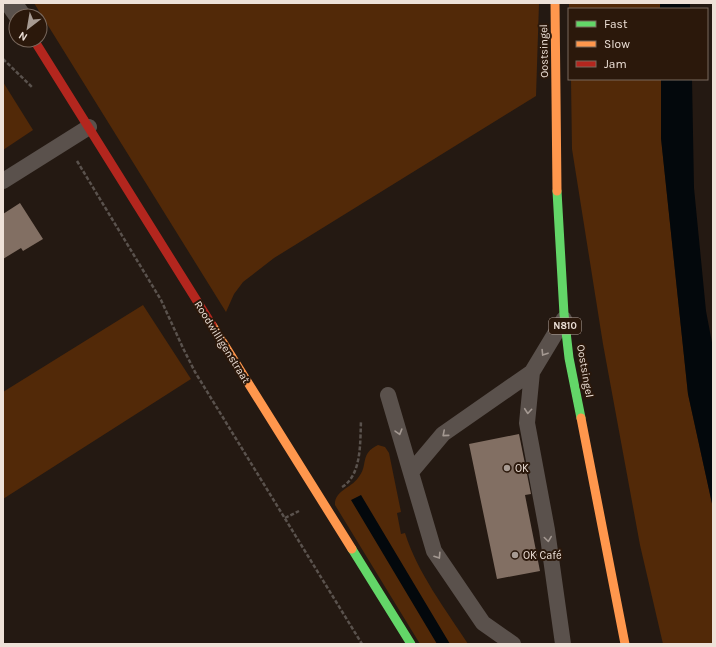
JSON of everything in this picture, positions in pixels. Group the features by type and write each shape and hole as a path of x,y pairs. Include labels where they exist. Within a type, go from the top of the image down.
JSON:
{"street":[{"name":"Oostsingel","path":"555,3 557,200 564,320 569,358 625,644"},
{"name":"Roodwilligenstraat","path":"39,48 411,644"}],"lane":[{"path":"3,182 89,127"},
{"path":"411,472 444,434 532,372 564,320"},
{"path":"532,372 527,423 547,530 563,644"},
{"path":"388,395 434,551 484,623 513,644"}],"path":[{"path":"3,59 31,86 35,93"},
{"path":"65,142 161,300 195,372 362,644"}],"shaded area":[{"path":"34,3 539,3 536,96 274,258 243,282 234,294 226,312 48,26 48,8 37,8"},
{"path":"569,3 660,3 660,8 569,8"},
{"path":"660,3 690,3 690,8 660,8"},
{"path":"571,80 661,80 661,138 688,394 713,508 713,644 663,644 640,545 603,344 572,149"},
{"path":"661,80 692,80 694,188 706,311 713,348 713,508 688,394 661,138"},
{"path":"3,82 33,130 3,150"},
{"path":"143,305 191,379 3,499 3,392"},
{"path":"378,445 385,447 389,453 401,512 397,513 401,534 405,533 410,548 424,576 468,644 420,644 335,505 337,496 358,478 363,469 368,452"},
{"path":"361,495 450,644 437,644 351,500"}],"building":[{"path":"20,203 43,239 23,251 21,248 3,259 3,214"},
{"path":"519,434 531,494 525,495 540,571 497,579 469,444"}],"traffic: fast":[{"path":"557,191 564,314 569,358 581,418"},
{"path":"352,549 411,644"}],"traffic: slow":[{"path":"555,3 557,191"},
{"path":"212,325 352,549"},
{"path":"581,418 625,644"}],"traffic: jam":[{"path":"39,48 212,325"}],"place":[{"name":"OK","path":"507,468"},
{"name":"OK Café","path":"515,555"}]}
